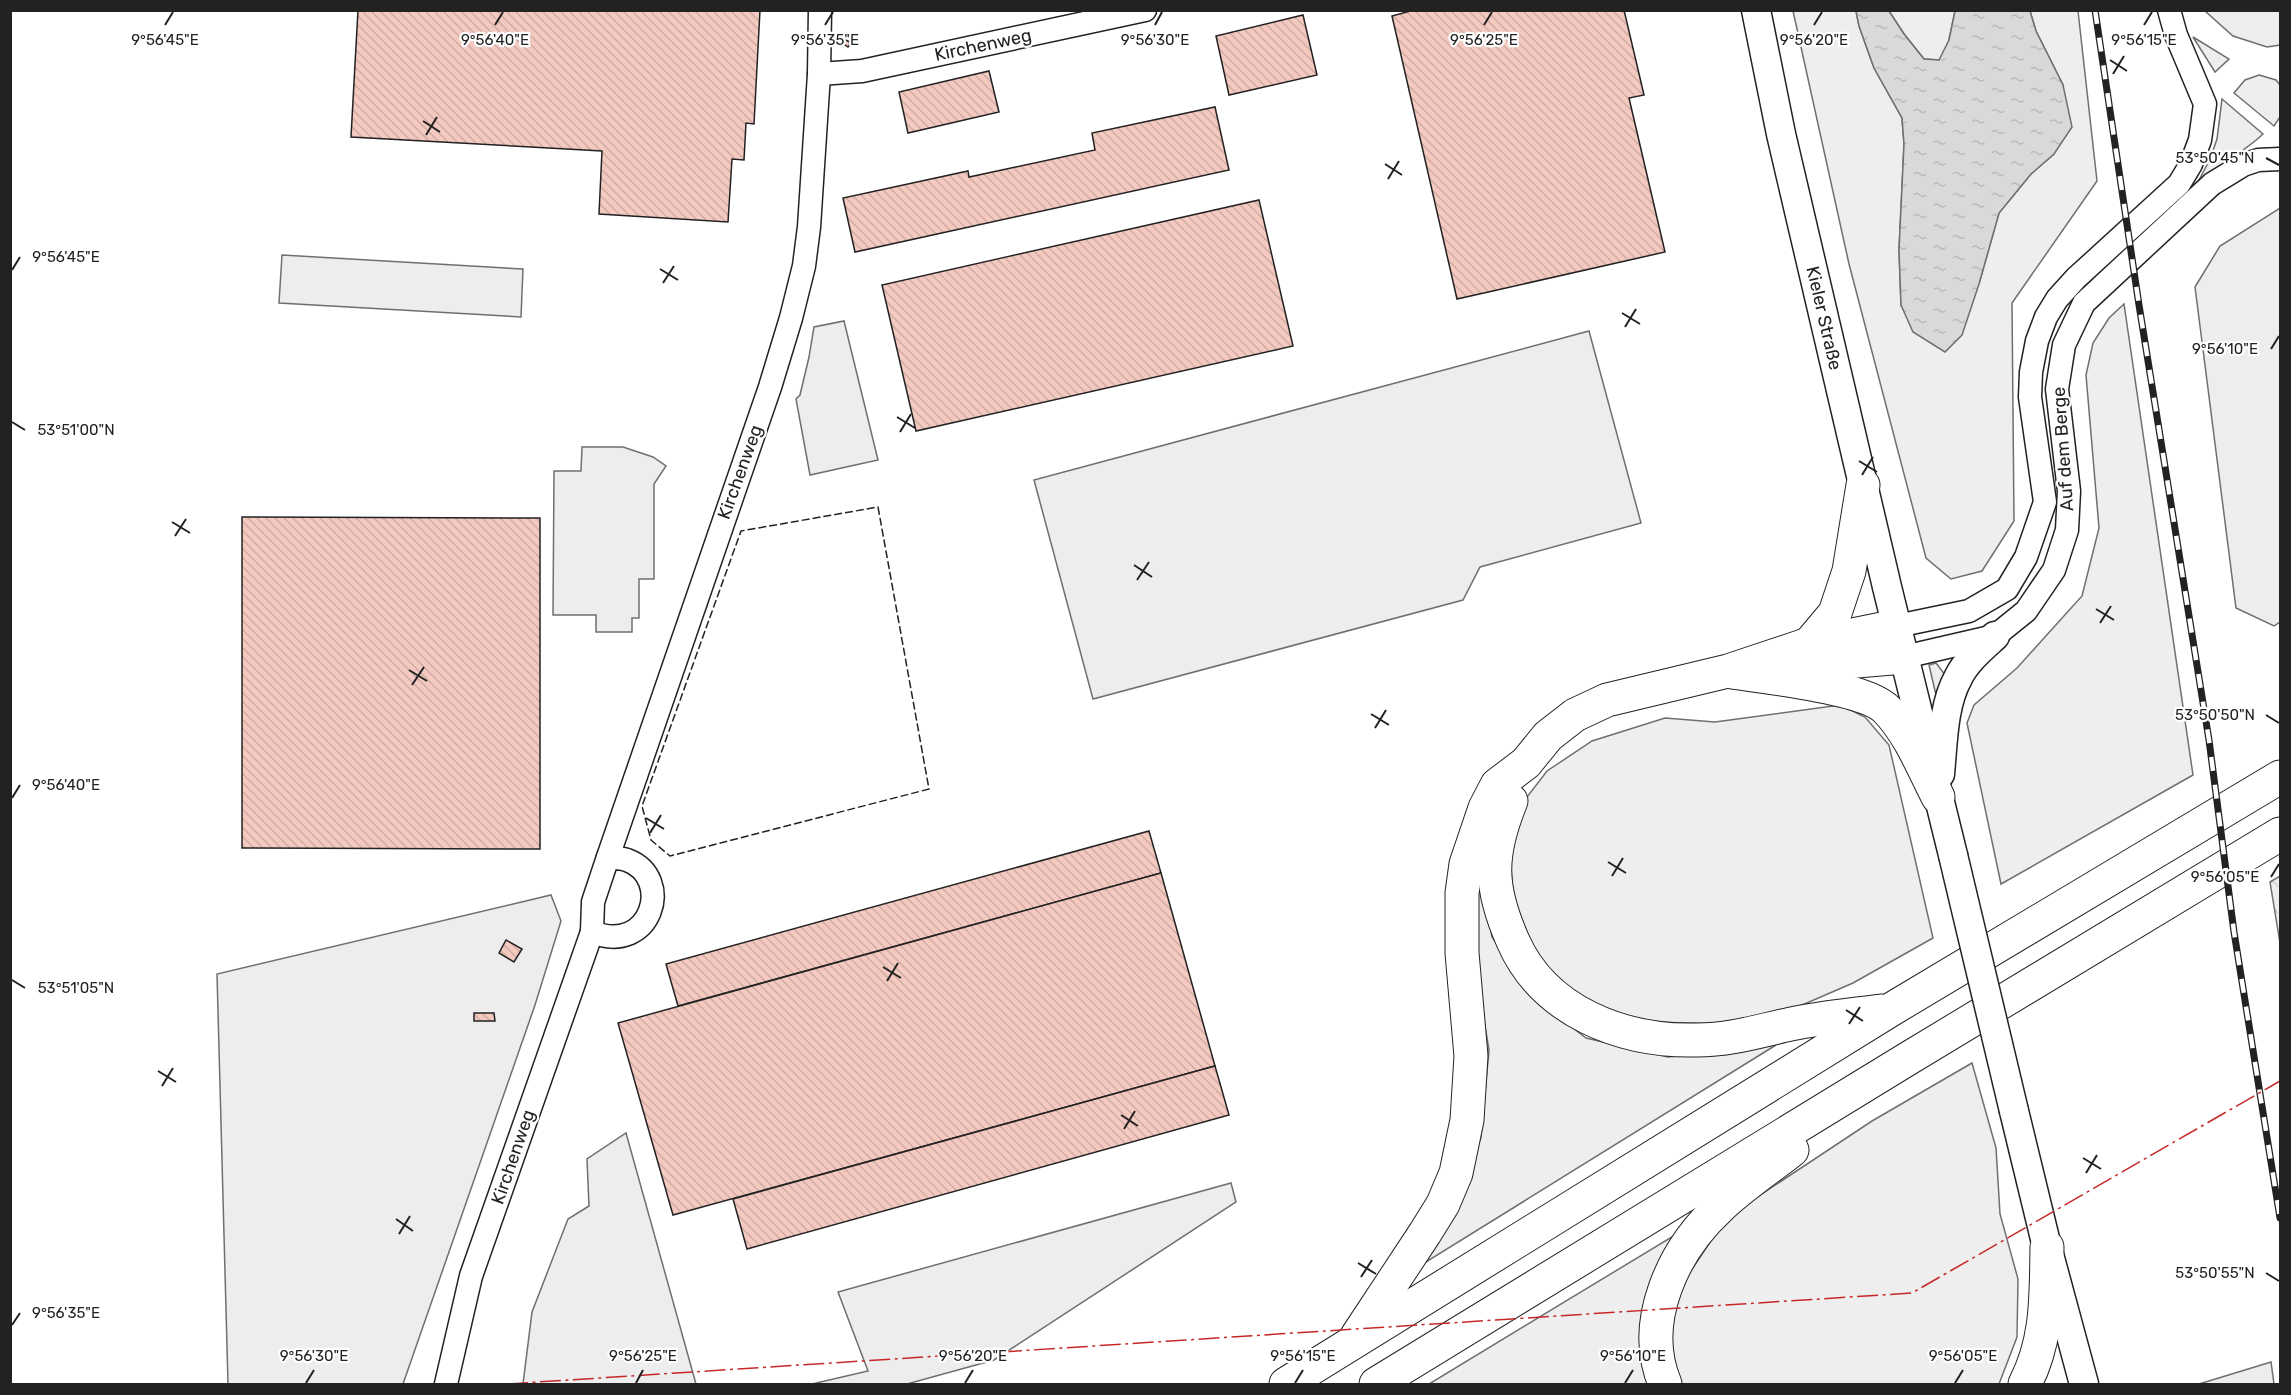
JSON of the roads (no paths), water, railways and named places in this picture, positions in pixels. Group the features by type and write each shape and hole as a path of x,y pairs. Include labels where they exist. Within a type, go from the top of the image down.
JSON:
{"highway":[{"path":"1809,644 1835,613 1849,571 1863,484"},
{"path":"1353,1343 1443,1204 1456,1173 1467,1120 1471,1056 1462,953 1462,893 1466,864 1485,808 1497,786 1526,763 1548,736 1575,715 1606,700 1728,671 1809,644 1897,626"},
{"path":"1728,671 1904,657"},
{"path":"1728,671 1821,685 1860,696 1886,708 1907,737 1938,797"},
{"path":"1526,763 1499,830 1493,877 1503,918 1519,954 1549,992 1572,1010 1600,1024 1629,1033 1664,1039 1698,1040 1758,1033 1790,1024 1892,1009"},
{"path":"1286,1384 1750,1099 1892,1009 2280,777"},
{"path":"1376,1384 2280,834"},
{"path":"1665,1384 1659,1371 1655,1335 1661,1296 1684,1249 1719,1208 1909,1058"},
{"path":"2025,1384 2034,1367 2046,1322 2047,1247"}],"main road":[{"name":"Kieler Straße","path":"1756,10 1780,134 1904,657 2047,1247 2084,1384"},
{"path":"1938,797 1948,714 1957,679 1975,655 1995,636"}],"street":[{"name":"Kirchenweg","path":"446,1384 471,1275 592,932 593,902 770,387 791,318 804,266 809,227 819,74 820,10"},
{"name":"Kirchenweg","path":"819,74 862,71 1145,10"},
{"name":"Auf dem Berge","path":"1897,626 1969,611 2007,590 2026,558 2046,502 2030,397 2031,372 2037,341 2046,317 2057,299 2076,278 2179,184 2191,164 2200,140 2205,104 2176,35 2169,10"},
{"name":"Auf dem Berge","path":"1904,657 1995,636 2026,611 2054,570 2067,530 2069,491 2056,389 2064,345 2084,303 2212,184 2243,165 2258,160 2280,159"},
{"path":"592,932 604,937 618,937 630,933 641,926 649,915 652,902 652,888 638,866 626,860 608,857"}],"water":[{"path":"1856,11 1889,11 1924,59 1939,60 1949,40 1955,11 2030,11 2036,31 2063,85 2072,127 2054,154 2031,174 1999,213 1962,335 1945,352 1913,332 1901,305 1899,250 1904,144 1902,118 1874,68"}],"railway":[{"path":"2095,10 2139,305 2209,740 2234,932 2280,1218"}]}
